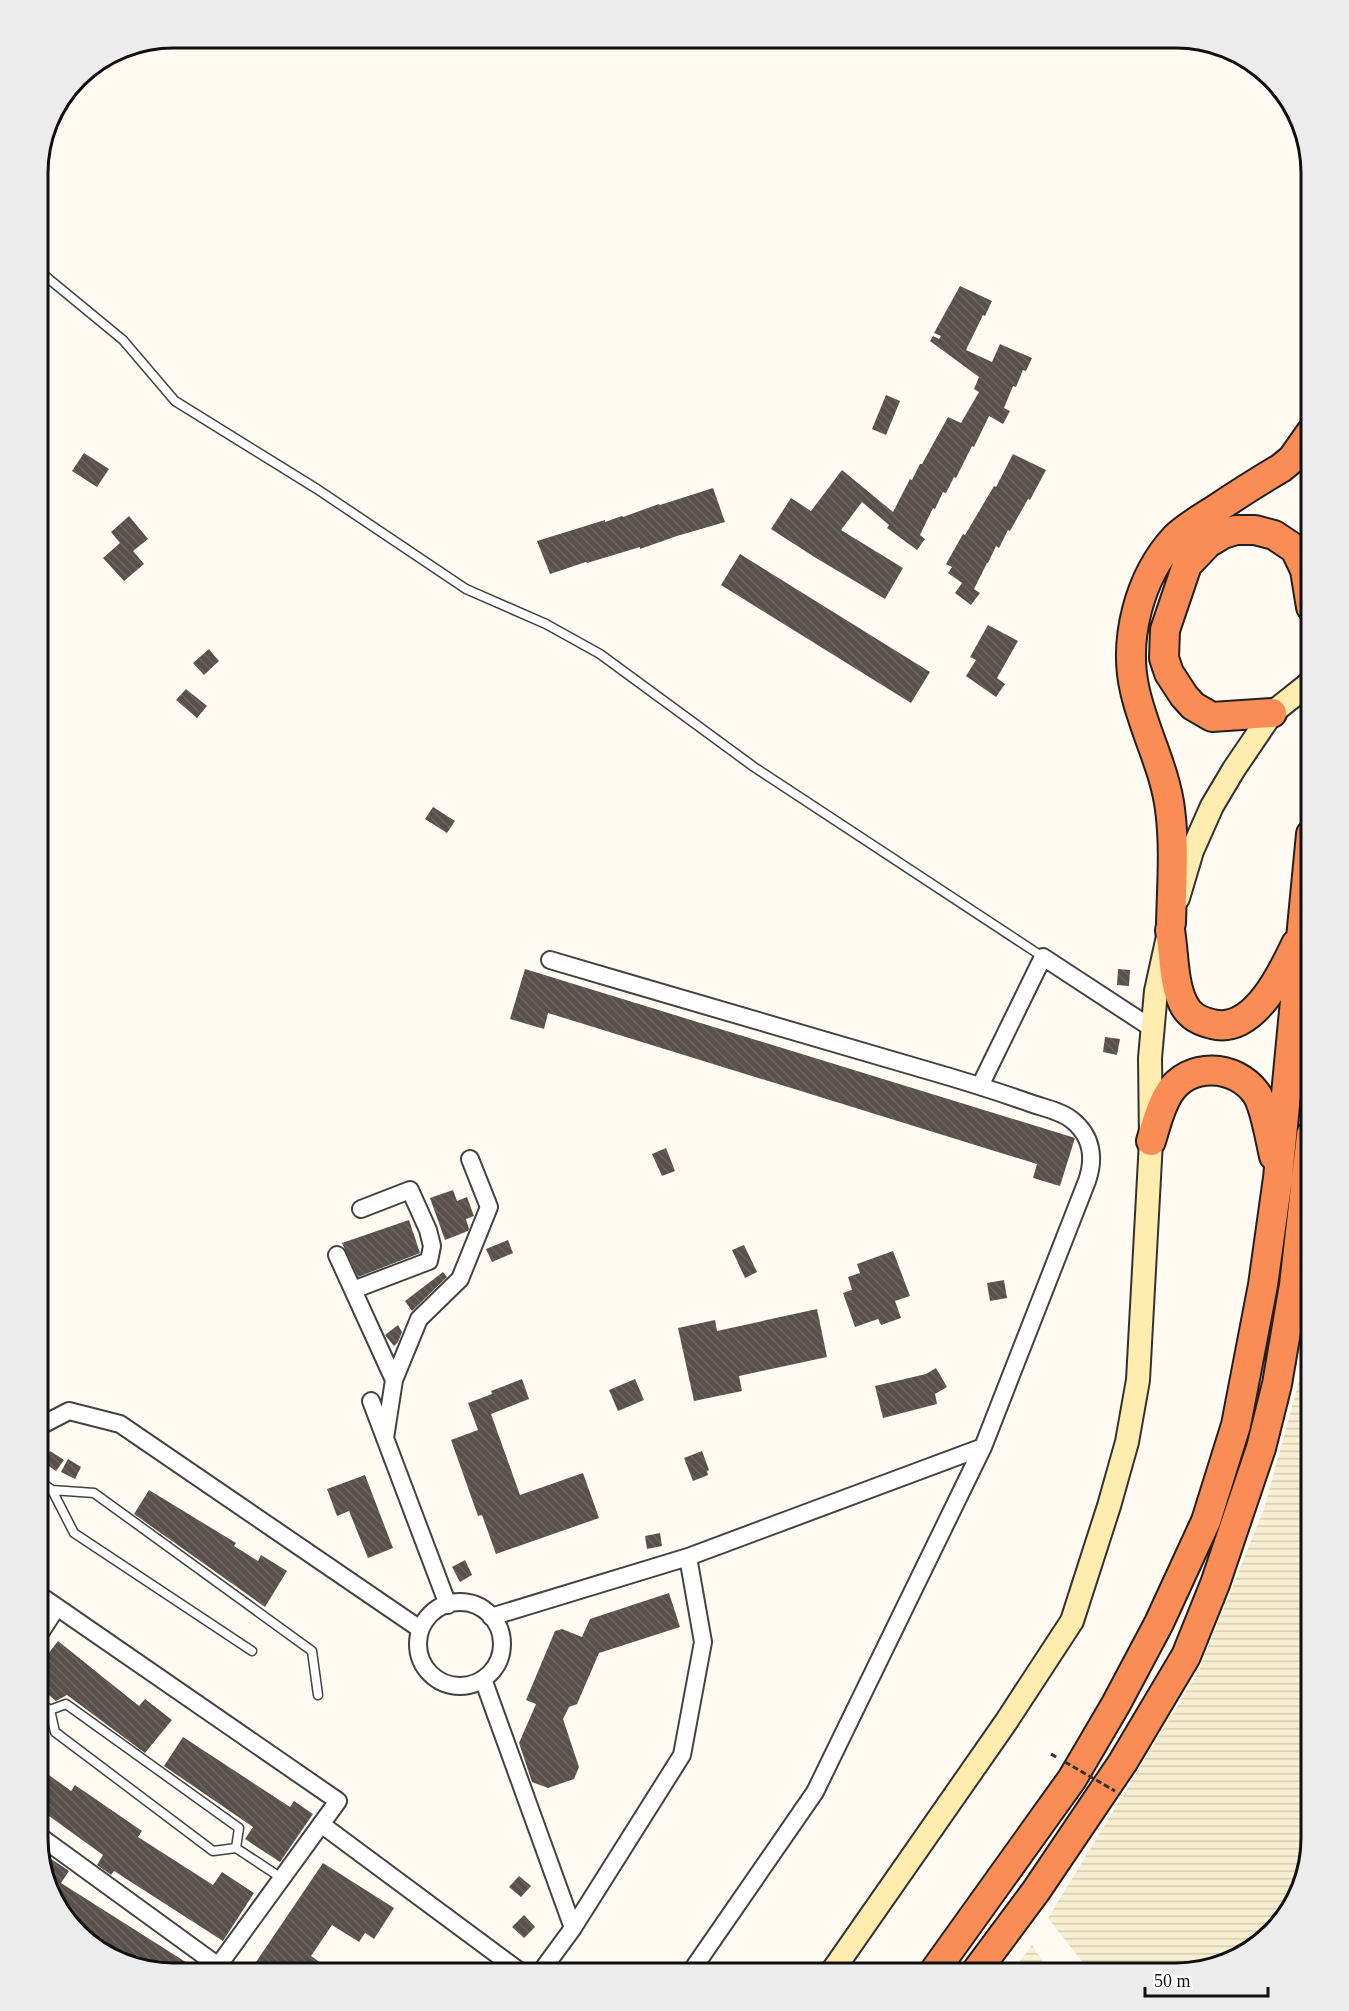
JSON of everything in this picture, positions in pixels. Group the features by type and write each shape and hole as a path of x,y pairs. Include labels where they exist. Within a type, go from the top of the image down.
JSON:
{"highway":[{"path":"1301,446 1292,459 1281,468 1176,537 1157,562 1143,587 1134,616 1132,654 1134,688 1170,807 1173,846 1170,927 1179,995 1185,1006 1198,1021 1219,1026 1239,1021 1259,1006 1285,966 1301,933"},
{"path":"1272,713 1212,717 1193,706 1169,673 1164,658 1165,630 1187,566 1208,543 1223,534 1236,530 1254,530 1274,535 1295,549 1301,562"},
{"path":"940,1963 1072,1779 1116,1704 1159,1623 1206,1521 1236,1425 1263,1285 1278,1178 1301,949"},
{"path":"1151,1141 1168,1094 1179,1080 1208,1070 1227,1071 1244,1080 1257,1095 1266,1122 1278,1178"},
{"path":"982,1963 1036,1891 1123,1762 1186,1656 1215,1584 1261,1448 1277,1384 1294,1285 1301,1224"}],"main road":[{"path":"838,1963 1006,1722 1072,1621 1127,1442 1138,1380 1151,1141 1152,1029 1156,991 1170,927 1192,851 1212,806 1272,713 1301,690"}],"street":[{"path":"980,1086 1043,957 1152,1029"},
{"path":"550,960 980,1086 1057,1112 1070,1118 1081,1128 1092,1154 1087,1181 983,1447 815,1792 697,1963"},
{"path":"385,1438 394,1380 419,1319 460,1279 489,1207 470,1159"},
{"path":"353,1290 429,1261 432,1246 428,1230 410,1190 361,1209"},
{"path":"337,1255 394,1380"},
{"path":"371,1401 448,1605"},
{"path":"48,1422 69,1411 120,1424 420,1629"},
{"path":"491,1617 688,1557 983,1447"},
{"path":"547,1963 573,1928 682,1755 703,1642 688,1557"},
{"path":"48,1601 338,1801 225,1963"},
{"path":"466,1603 480,1608 491,1617 499,1629 500,1657 493,1670 483,1679 471,1684 458,1686 434,1677 424,1667 419,1655 420,1629 428,1617 439,1608 448,1605 466,1603"},
{"path":"48,1621 57,1607"},
{"path":"483,1679 573,1928"},
{"path":"321,1824 509,1963"},
{"path":"48,1843 209,1963"}],"lane":[{"path":"48,278 123,340 175,401 317,489 466,589 546,624 600,654 754,767 1043,957"},
{"path":"48,1487 52,1490 74,1533 252,1651"},
{"path":"52,1490 93,1493 312,1651 318,1695"},
{"path":"236,1848 239,1828 66,1704 50,1710 55,1732 213,1851 236,1848 283,1879"}],"path":[{"path":"1065,1762 1115,1791"}],"shaded area":[{"path":"1301,1374 1301,1838 1297,1870 1291,1886 1275,1914 1252,1937 1208,1959 1176,1963 1083,1963 1048,1918 1198,1672 1264,1509"},
{"path":"1032,1945 1044,1963 1018,1963"}],"building":[{"path":"960,286 992,301 966,350 992,362 1000,344 1032,358 1026,371 1023,370 1016,387 1013,386 1004,408 1010,411 1003,424 989,416 956,478 954,477 946,493 943,492 935,509 933,508 920,535 925,539 917,550 887,528 889,525 862,502 841,530 903,568 885,599 771,529 791,498 811,511 842,470 893,512 910,479 912,480 922,464 948,417 961,423 979,392 974,389 979,377 930,341 933,336 939,339 941,336 934,333"},
{"path":"886,395 900,401 886,435 872,429"},
{"path":"84,453 109,469 97,487 72,471"},
{"path":"1013,454 1046,470 999,548 996,546 974,589 980,593 971,605 955,593 962,583 948,573 952,567 946,564 994,486 996,487"},
{"path":"713,488 725,522 550,574 537,541 605,520 605,522 623,517"},
{"path":"129,516 148,539 133,551 144,564 124,581 103,558 120,543 111,532"},
{"path":"740,554 930,672 911,703 721,585"},
{"path":"988,625 1018,641 997,678 1005,684 996,697 966,676 976,660 970,657"},
{"path":"209,649 219,661 204,675 193,663"},
{"path":"186,689 207,706 197,718 176,700"},
{"path":"433,807 455,821 447,833 425,819"},
{"path":"525,969 1075,1138 1060,1186 1033,1178 1037,1164 548,1013 544,1029 510,1019"},
{"path":"1118,969 1130,970 1129,986 1117,985"},
{"path":"1105,1037 1120,1039 1117,1055 1103,1052"},
{"path":"666,1148 675,1171 662,1176 652,1154"},
{"path":"453,1190 457,1201 467,1197 474,1216 466,1219 468,1231 445,1240 430,1198"},
{"path":"409,1220 420,1253 358,1277 342,1243"},
{"path":"508,1240 513,1253 492,1262 486,1249"},
{"path":"744,1245 757,1272 745,1278 732,1250"},
{"path":"893,1251 910,1296 895,1301 901,1318 881,1325 878,1319 855,1327 843,1293 852,1290 848,1277 860,1273 857,1264"},
{"path":"443,1272 447,1277 412,1311 405,1301"},
{"path":"1004,1280 1007,1298 990,1301 987,1283"},
{"path":"817,1309 827,1357 739,1376 742,1391 694,1401 678,1328 715,1320 717,1331"},
{"path":"398,1325 402,1332 394,1346 385,1335"},
{"path":"936,1368 947,1387 935,1394 937,1404 883,1418 875,1386 926,1374"},
{"path":"522,1379 529,1399 491,1414 520,1495 583,1473 599,1518 496,1554 482,1515 478,1516 451,1440 478,1430 468,1403"},
{"path":"635,1379 644,1400 618,1411 609,1390"},
{"path":"50,1451 64,1460 56,1471 48,1465"},
{"path":"702,1451 709,1470 708,1475 693,1481 684,1458"},
{"path":"68,1459 81,1467 75,1479 61,1472"},
{"path":"365,1475 393,1548 368,1558 349,1511 337,1516 327,1489"},
{"path":"149,1490 236,1543 234,1546 258,1561 261,1555 287,1571 265,1607 134,1514"},
{"path":"660,1533 662,1546 647,1549 645,1536"},
{"path":"465,1560 472,1575 460,1582 452,1567"},
{"path":"669,1593 680,1627 599,1653 577,1704 569,1707 563,1719 579,1767 574,1779 548,1788 532,1782 519,1743 536,1704 526,1700 555,1631 562,1629 582,1637 590,1619"},
{"path":"58,1641 139,1706 145,1699 172,1720 145,1753 67,1695 56,1701 48,1694 48,1654"},
{"path":"183,1737 290,1807 294,1801 313,1814 280,1862 245,1839 253,1827 164,1766"},
{"path":"48,1774 71,1791 75,1785 142,1831 138,1837 213,1885 222,1872 254,1893 223,1941 114,1871 111,1875 97,1865 103,1855 48,1815"},
{"path":"50,1858 69,1871 61,1883 187,1963 165,1963 141,1959 97,1937 74,1914 65,1900 52,1870"},
{"path":"323,1863 394,1908 374,1939 365,1933 359,1942 332,1925 311,1956 321,1963 255,1963"},
{"path":"519,1876 531,1886 521,1897 509,1887"},
{"path":"524,1915 535,1927 524,1938 512,1927"}]}
